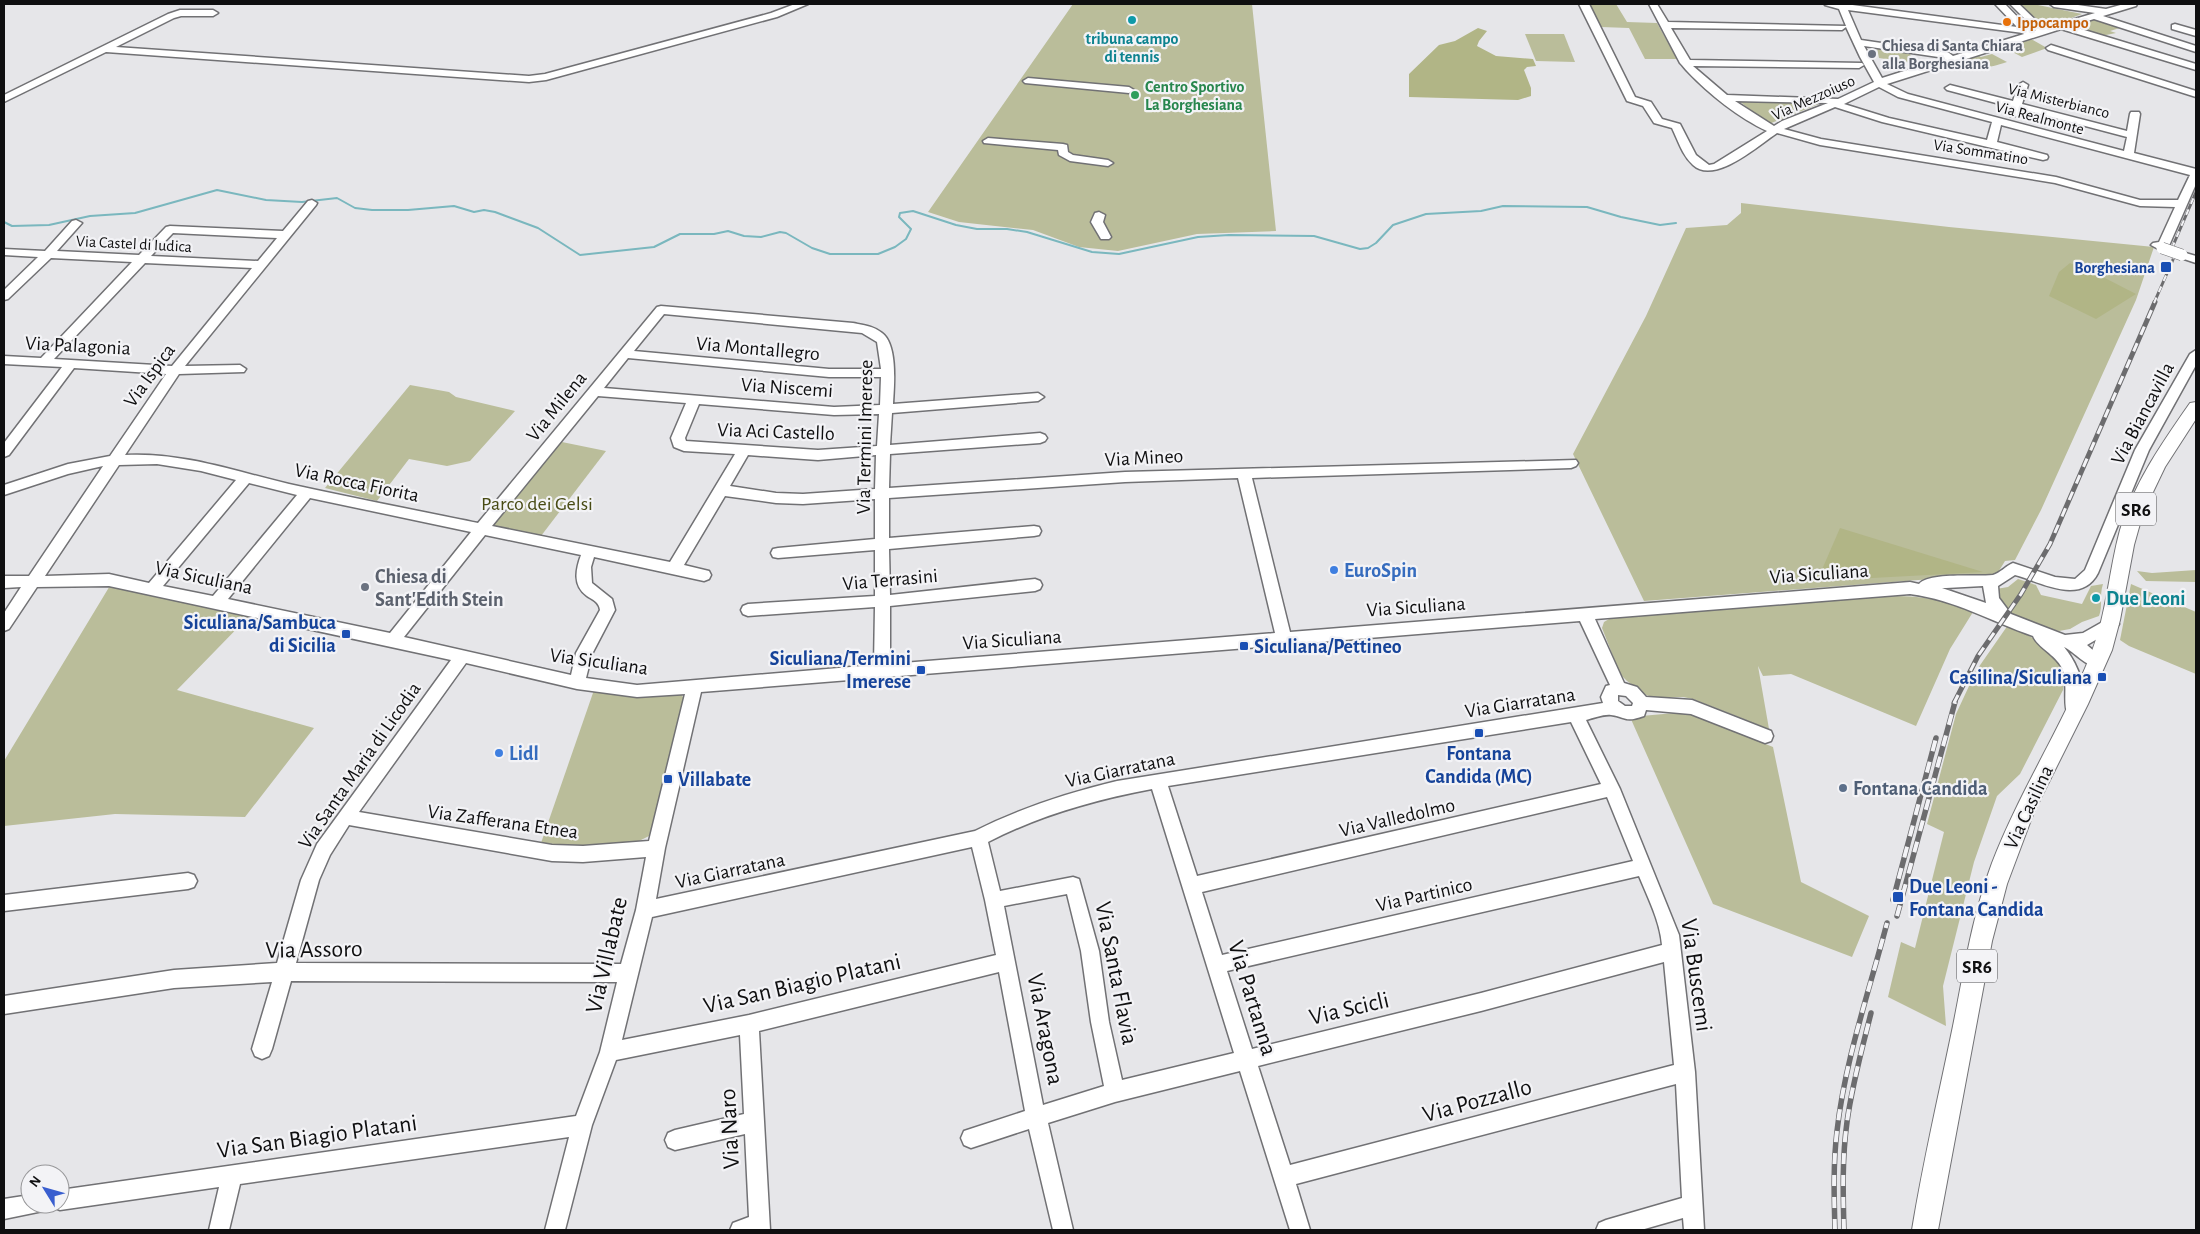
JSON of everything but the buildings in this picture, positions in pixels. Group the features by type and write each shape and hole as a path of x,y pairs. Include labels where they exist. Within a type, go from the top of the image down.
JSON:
{"main road":[{"name":"Via Casilina","path":"1925,1230 1972,988 1994,888 2025,809 2098,662 2111,624 2121,564 2138,505 2154,469 2196,407"}],"street":[{"path":"104,49 529,79 546,77 774,15 803,4"},
{"name":"Via Mezzoiuso","path":"1584,4 1630,98 1647,104 1658,121 1676,126 1695,162 1704,168 1712,169 1796,118 1839,102 1875,85 1921,67 2029,33 2043,32 2133,4"},
{"name":"Via Sommatino","path":"1653,4 1685,62 1693,72 1755,121 1774,130 1816,141 2049,178 2140,203 2183,203"},
{"path":"1830,4 2029,33"},
{"path":"1830,4 1859,65 1875,85"},
{"path":"2000,4 2029,33"},
{"path":"2014,4 2043,32"},
{"path":"2054,4 2107,11"},
{"path":"1841,5 1859,42 1875,85"},
{"path":"4,99 171,16 180,13 212,13"},
{"path":"2094,16 2196,49"},
{"path":"1664,25 1842,28"},
{"path":"2062,26 2196,67"},
{"path":"2175,27 2196,33"},
{"path":"1859,42 1956,57"},
{"path":"2051,48 2196,94"},
{"path":"1685,62 1859,65"},
{"path":"1028,81 1129,90"},
{"name":"Via Realmonte","path":"1875,85 1903,95 1998,121 2196,172"},
{"path":"2011,124 2023,85"},
{"name":"Via Misterbianco","path":"1950,88 2132,134"},
{"path":"1724,98 1839,102 1886,120 2043,157"},
{"name":"Via Misterbianco","path":"2129,155 2135,114"},
{"path":"1991,144 1998,121"},
{"path":"988,141 1063,148 1064,153 1070,158 1108,163"},
{"path":"2196,172 2183,203 2160,246 2196,260"},
{"name":"Via Ispica","path":"4,625 176,370 312,203"},
{"path":"1099,215 1097,222 1105,237"},
{"path":"4,296 76,223"},
{"path":"44,362 170,230 287,236"},
{"name":"Via Castel di Iudica","path":"4,252 262,265"},
{"name":"Via Milena","path":"393,640 593,391 661,310"},
{"name":"Via Termini Imerese","path":"661,310 864,329 874,332 883,342 887,373 883,451 882,670"},
{"name":"Via Montallegro","path":"626,354 835,374 887,373"},
{"name":"Via Biancavilla","path":"1990,582 2001,579 2008,572 2016,570 2068,585 2079,584 2088,578 2142,450 2196,354"},
{"name":"Via Palagonia","path":"4,360 176,370 240,370"},
{"path":"4,452 70,364"},
{"name":"Via Niscemi","path":"593,391 829,411 886,409 1038,397"},
{"name":"Via Aci Castello","path":"694,400 678,438 679,444 686,447 818,455 1040,438"},
{"path":"674,569 744,451"},
{"name":"Via Rocca Fiorita","path":"4,490 68,470 113,461 143,459 176,462 307,493 704,575"},
{"name":"Via Mineo","path":"720,490 788,499 1126,477 1571,463"},
{"path":"1244,473 1284,638"},
{"path":"153,588 245,479"},
{"path":"217,602 307,493"},
{"path":"778,553 1034,532"},
{"path":"577,683 584,654 608,610 606,602 590,590 582,579 582,570 589,551"},
{"name":"Via Siculiana","path":"4,582 110,580 393,640 577,683 638,691 1585,615 1627,609 1910,588 1954,596 2059,643"},
{"path":"1910,588 1946,582 1990,582 1990,593 1993,602 2011,620"},
{"path":"1954,596 1971,582"},
{"name":"Via Terrasini","path":"748,610 883,601 1035,585"},
{"path":"1585,615 1619,688"},
{"path":"2059,643 2086,639 2111,624"},
{"path":"2059,643 2075,656 2098,662"},
{"path":"2059,643 2073,676 2076,692 2073,715"},
{"name":"Via Santa Maria di Licodia","path":"262,1049 310,880 323,850 463,656"},
{"name":"Via Villabate","path":"555,1230 582,1125 610,1052 694,687"},
{"path":"1619,688 1633,692 1641,703 1638,711 1631,714 1622,712 1614,708 1610,695 1612,691 1619,688"},
{"path":"1641,703 1682,705 1698,709 1765,736"},
{"name":"Via Giarratana","path":"644,910 978,838 1005,823 1044,809 1081,798 1158,781 1614,708"},
{"name":"Via Buscemi","path":"1576,715 1612,789 1665,918 1673,951 1685,1072 1694,1230"},
{"name":"Via Partanna","path":"1158,781 1300,1230"},
{"name":"Via Valledolmo","path":"1191,886 1612,789"},
{"name":"Via Zafferana Etnea","path":"345,817 510,847 560,853 583,854 656,848"},
{"name":"Via Aragona","path":"978,838 994,900 1005,962 1063,1230"},
{"name":"Via Partinico","path":"1216,964 1643,867"},
{"path":"4,903 188,881"},
{"name":"Via Santa Flavia","path":"994,900 1073,885 1090,950 1100,1022 1115,1092"},
{"name":"Via Scicli","path":"971,1138 1037,1115 1115,1092 1245,1058 1481,1002 1673,951"},
{"name":"Via San Biagio Platani","path":"610,1052 749,1024 1005,962"},
{"name":"Via Assoro","path":"4,1005 174,978 283,972 628,973"},
{"name":"Via Naro","path":"749,1024 753,1122 753,1229"},
{"name":"Via Pozzallo","path":"1283,1177 1685,1072"},
{"path":"675,1140 753,1122"},
{"name":"Via San Biagio Platani","path":"70,1198 582,1125"},
{"path":"219,1230 232,1174"},
{"path":"1606,1230 1692,1205"},
{"path":"4,1209 20,1206"}],"green space":[{"name":"Centro Sportivo La Borghesiana","path":"1073,4 1252,4 1276,231 1197,234 1118,251 1079,247 1033,230 959,222 928,212"},
{"path":"1589,4 1616,4 1627,22 1657,23 1677,59 1645,59 1629,28 1601,27"},
{"path":"2021,4 2033,4 2082,14 2044,28"},
{"path":"2093,20 2123,27 2110,31 2116,33 2101,36 2073,27"},
{"path":"1478,28 1487,31 1477,46 1496,56 1533,59 1536,66 1527,67 1524,70 1531,88 1531,96 1518,100 1409,97 1409,74 1439,45 1455,41"},
{"path":"1525,34 1564,34 1575,62 1536,61"},
{"path":"2031,39 2047,48 2022,57 2003,47"},
{"path":"1877,48 1910,53 1912,63 1879,58"},
{"path":"1976,54 1981,57 1992,54 2007,62 1993,66 1978,67 1959,60"},
{"path":"1739,101 1815,102 1819,104 1769,124"},
{"path":"1741,203 1949,227 2154,247 2136,300 2041,510 2015,560 2005,561 1997,574 1644,601 1573,454 1646,316 1686,228 1727,225 1741,213"},
{"path":"2070,263 2136,294 2096,319 2049,296 2059,272"},
{"path":"410,385 449,392 456,397 515,411 470,461 447,466 409,459 377,501 325,488"},
{"name":"Parco dei Gelsi","path":"557,441 606,451 541,536 490,525"},
{"path":"1840,528 1983,572 1817,581"},
{"path":"2196,570 2196,582 2146,581 2137,571 2152,573"},
{"path":"2018,579 2036,585 2041,595 2082,604 2091,586 2103,584 2099,616 2070,629 2059,631 2045,628 2004,610 1999,607 1996,589 2008,587"},
{"path":"111,584 255,610 177,690 314,728 245,817 115,814 4,826 4,761"},
{"path":"2131,584 2196,612 2196,674 2129,646 2120,640"},
{"path":"1894,596 1914,597 1954,604 1973,612 1950,649 1916,726 1791,674 1763,676 1758,666 1769,729 1693,699 1683,697 1655,698 1646,695 1620,674 1602,628 1604,622 1614,616"},
{"path":"2008,625 2039,642 2055,657 2063,677 2063,690 2020,774 1997,796 1974,862 1943,986 1946,1026 1888,997 1901,942 1915,948 1944,832 1927,824 1956,714 1976,671"},
{"path":"594,690 681,694 688,705 655,833 633,844 594,847 541,843"},
{"path":"1686,712 1773,747 1801,882 1869,916 1852,957 1713,904 1630,717"}],"waterway":[{"path":"4,222 12,226 49,225 90,216 135,213 217,190 266,200 302,202 337,198 355,208 372,210 408,210 454,206 474,212 484,210 495,212 538,228 580,255 654,247 680,234 714,234 728,231 744,236 761,237 780,232 786,233 812,248 830,254 878,254 895,247 906,239 911,229 899,217 900,213 913,211 956,225 977,229 1007,229 1027,232 1092,252 1119,254 1198,237 1229,235 1314,236 1360,249 1368,248 1376,243 1393,225 1426,214 1481,211 1503,206 1587,207 1621,217 1660,225 1676,223"}],"railway":[{"path":"2172,248 2196,192"},
{"path":"2154,303 2175,255"},
{"path":"1954,703 1978,656 2021,594 2050,544 2155,302"},
{"path":"1897,916 1955,702"},
{"path":"1893,900 1936,738"},
{"path":"1835,1230 1835,1156 1841,1105 1858,1026 1887,923"},
{"path":"1844,1230 1845,1136 1854,1081 1871,1013"}],"place":[{"name":"tribuna campo di tennis","path":"1132,20"},
{"name":"Ippocampo","path":"2007,22"},
{"name":"Chiesa di Santa Chiara alla Borghesiana","path":"1872,54"},
{"name":"Centro Sportivo La Borghesiana","path":"1135,95"},
{"name":"Borghesiana","path":"2166,267"},
{"name":"EuroSpin","path":"1334,570"},
{"name":"Chiesa di Sant'Edith Stein","path":"365,587"},
{"name":"Due Leoni","path":"2096,598"},
{"name":"Siculiana/Sambuca di Sicilia","path":"346,634"},
{"name":"Siculiana/Pettineo","path":"1244,646"},
{"name":"Siculiana/Termini Imerese","path":"921,670"},
{"name":"Casilina/Siculiana","path":"2102,677"},
{"name":"Fontana Candida (MC)","path":"1479,733"},
{"name":"Lidl","path":"499,753"},
{"name":"Villabate","path":"668,779"},
{"name":"Fontana Candida","path":"1843,788"},
{"name":"Due Leoni - Fontana Candida","path":"1898,897"}]}
